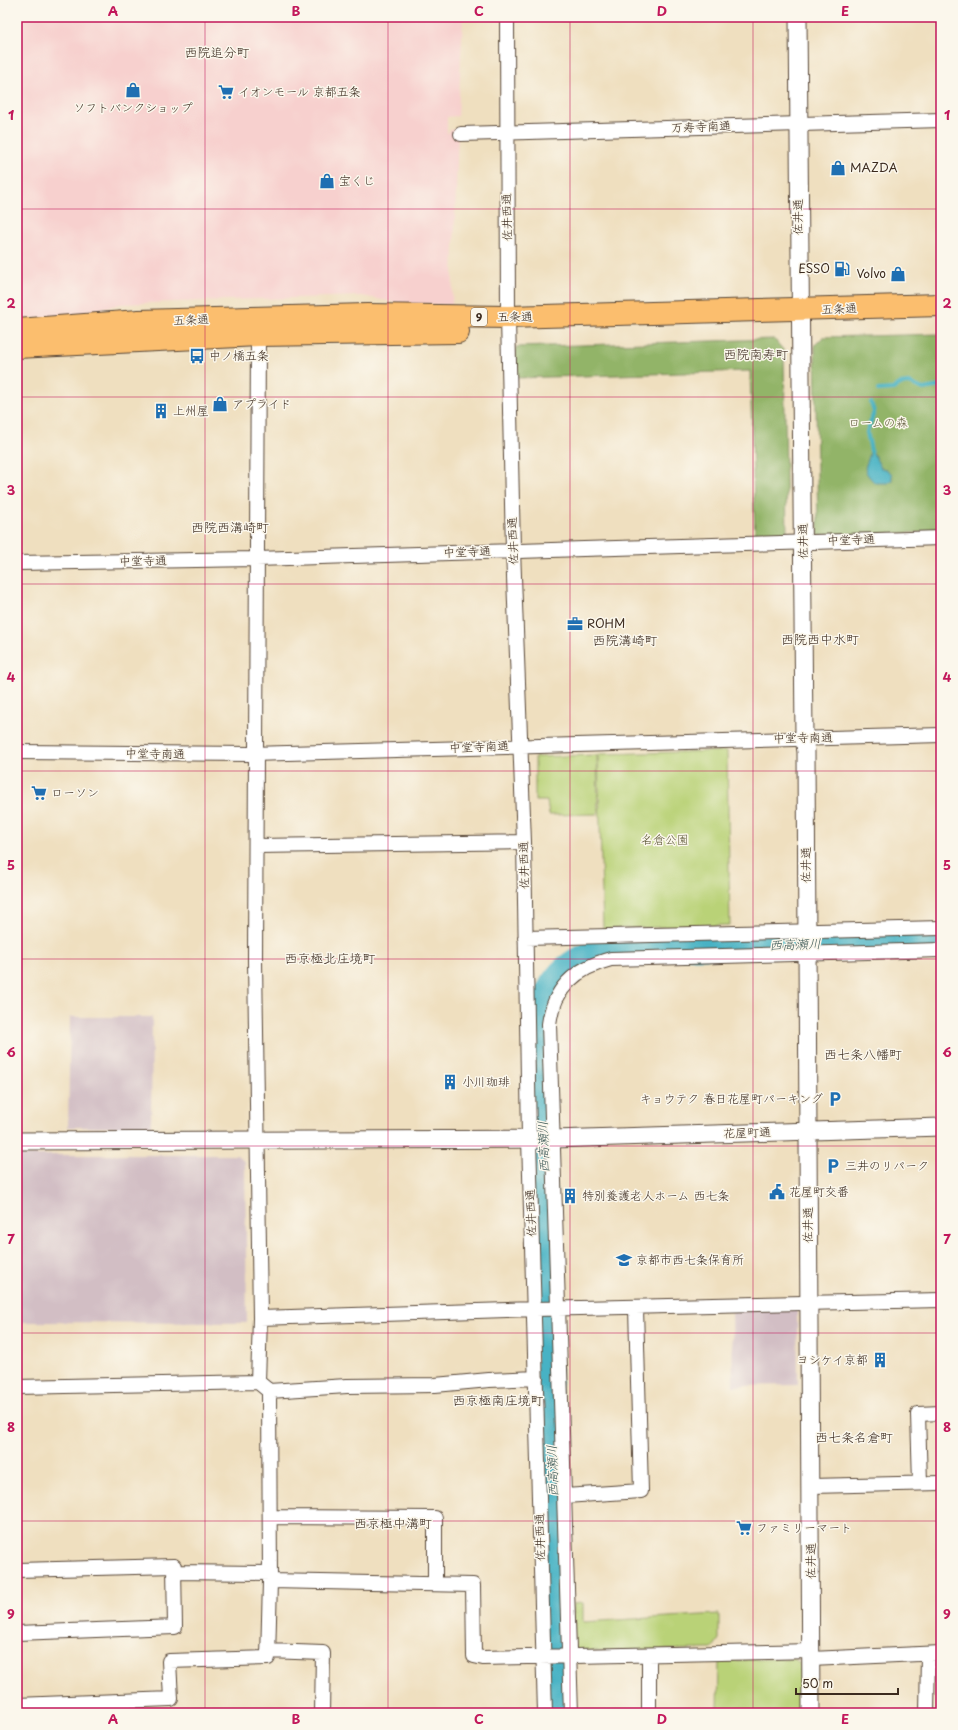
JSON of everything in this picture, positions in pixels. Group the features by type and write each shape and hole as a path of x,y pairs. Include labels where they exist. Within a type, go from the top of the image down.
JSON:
{"highway":[{"name":"五条通","path":"17,347 508,324 799,316 941,305"},
{"name":"五条通","path":"17,330 139,321 367,315 508,324"},
{"name":"五条通","path":"799,316 941,321"}],"street":[{"name":"佐井西通","path":"507,17 506,134 508,324 513,550 524,842 525,938 542,1139 534,1309 545,1713"},
{"name":"佐井通","path":"798,17 799,316 803,542 804,738 806,752 806,944 812,1655 811,1713"},
{"name":"万寿寺南通","path":"461,134 506,134 941,120"},
{"path":"258,335 255,960 260,1318 258,1382"},
{"name":"中堂寺通","path":"17,563 256,559 941,538"},
{"name":"中堂寺南通","path":"17,752 214,755 941,735"},
{"path":"256,846 524,842"},
{"path":"571,1713 558,1309 542,1139 549,1024 551,1012 562,988 584,968 611,959 806,944 941,928"},
{"path":"525,938 806,944 941,950"},
{"name":"花屋町通","path":"17,1141 542,1139 941,1127"},
{"path":"260,1318 534,1309 636,1308 941,1300"},
{"path":"564,1496 641,1491 636,1308"},
{"path":"17,1386 258,1382 269,1391 348,1386 435,1385 489,1380 536,1378"},
{"path":"17,1705 122,1707 171,1699 169,1661 268,1658 270,1577 269,1391"},
{"path":"920,1483 918,1414 941,1413"},
{"path":"811,1486 941,1483"},
{"path":"270,1517 435,1518 435,1584"},
{"path":"17,1570 174,1566 175,1626 17,1634"},
{"path":"174,1572 473,1585 474,1656 483,1658 934,1653 927,1713"},
{"path":"268,1651 323,1653 322,1713"},
{"path":"649,1655 649,1713"}],"shaded area":[{"path":"27,17 463,17 458,116 447,117 447,134 450,130 458,130 452,305 404,304 362,296 229,300 120,304 62,318 18,319 17,25"},
{"path":"70,1017 152,1017 151,1128 68,1127"},
{"path":"18,1155 237,1155 245,1162 247,1323 17,1322"},
{"path":"732,1309 797,1309 798,1385 733,1386"}],"green space":[{"name":"ロームの森","path":"941,334 941,532 818,535 815,345 823,337"},
{"path":"774,339 784,351 787,536 755,536 750,371 516,378 516,347"},
{"name":"名倉公園","path":"727,751 730,925 603,929 598,754"},
{"path":"597,755 598,814 549,815 547,801 535,801 535,757"},
{"path":"583,1603 583,1622 719,1614 719,1639 712,1649 575,1651 573,1604"},
{"path":"794,1658 800,1664 800,1713 718,1713 719,1661"}],"water":[{"path":"870,451 872,451 881,468 886,469 892,474 892,480 888,483 875,483 865,470"}],"waterway":[{"path":"878,390 893,389 900,384 909,383 923,389 941,386"},
{"path":"871,403 874,412 867,432 871,451"},
{"path":"839,944 850,936"},
{"name":"西高瀬川","path":"657,948 668,940"},
{"name":"西高瀬川","path":"558,1713 540,1029 542,1012 546,997 552,984 571,964 584,956 615,948 828,945 941,940"}],"place":[{"name":"ソフトバンクショップ","path":"133,90"},
{"name":"イオンモール 京都五条","path":"226,92"},
{"name":"MAZDA","path":"838,168"},
{"name":"宝くじ","path":"327,181"},
{"name":"ESSO","path":"842,269"},
{"name":"Volvo","path":"898,274"},
{"name":"中ノ橋五条","path":"197,356"},
{"name":"アプライド","path":"220,404"},
{"name":"上州屋","path":"161,411"},
{"name":"ROHM","path":"575,624"},
{"name":"ローソン","path":"39,793"},
{"name":"小川珈琲","path":"450,1082"},
{"name":"キョウテク 春日花屋町パーキング","path":"835,1099"},
{"name":"三井のリパーク","path":"833,1166"},
{"name":"花屋町交番","path":"777,1192"},
{"name":"特別養護老人ホーム 西七条","path":"570,1196"},
{"name":"京都市西七条保育所","path":"624,1260"},
{"name":"ヨシケイ京都","path":"880,1360"},
{"name":"ファミリーマート","path":"744,1528"}],"district":[{"name":"西院追分町","path":"217,52"},
{"name":"西院南寿町","path":"756,354"},
{"name":"西院西溝崎町","path":"230,527"},
{"name":"西院西中水町","path":"820,639"},
{"name":"西院溝崎町","path":"625,640"},
{"name":"西京極北庄境町","path":"330,958"},
{"name":"西七条八幡町","path":"863,1054"},
{"name":"西京極南庄境町","path":"498,1400"},
{"name":"西七条名倉町","path":"854,1437"},
{"name":"西京極中溝町","path":"393,1523"}]}
